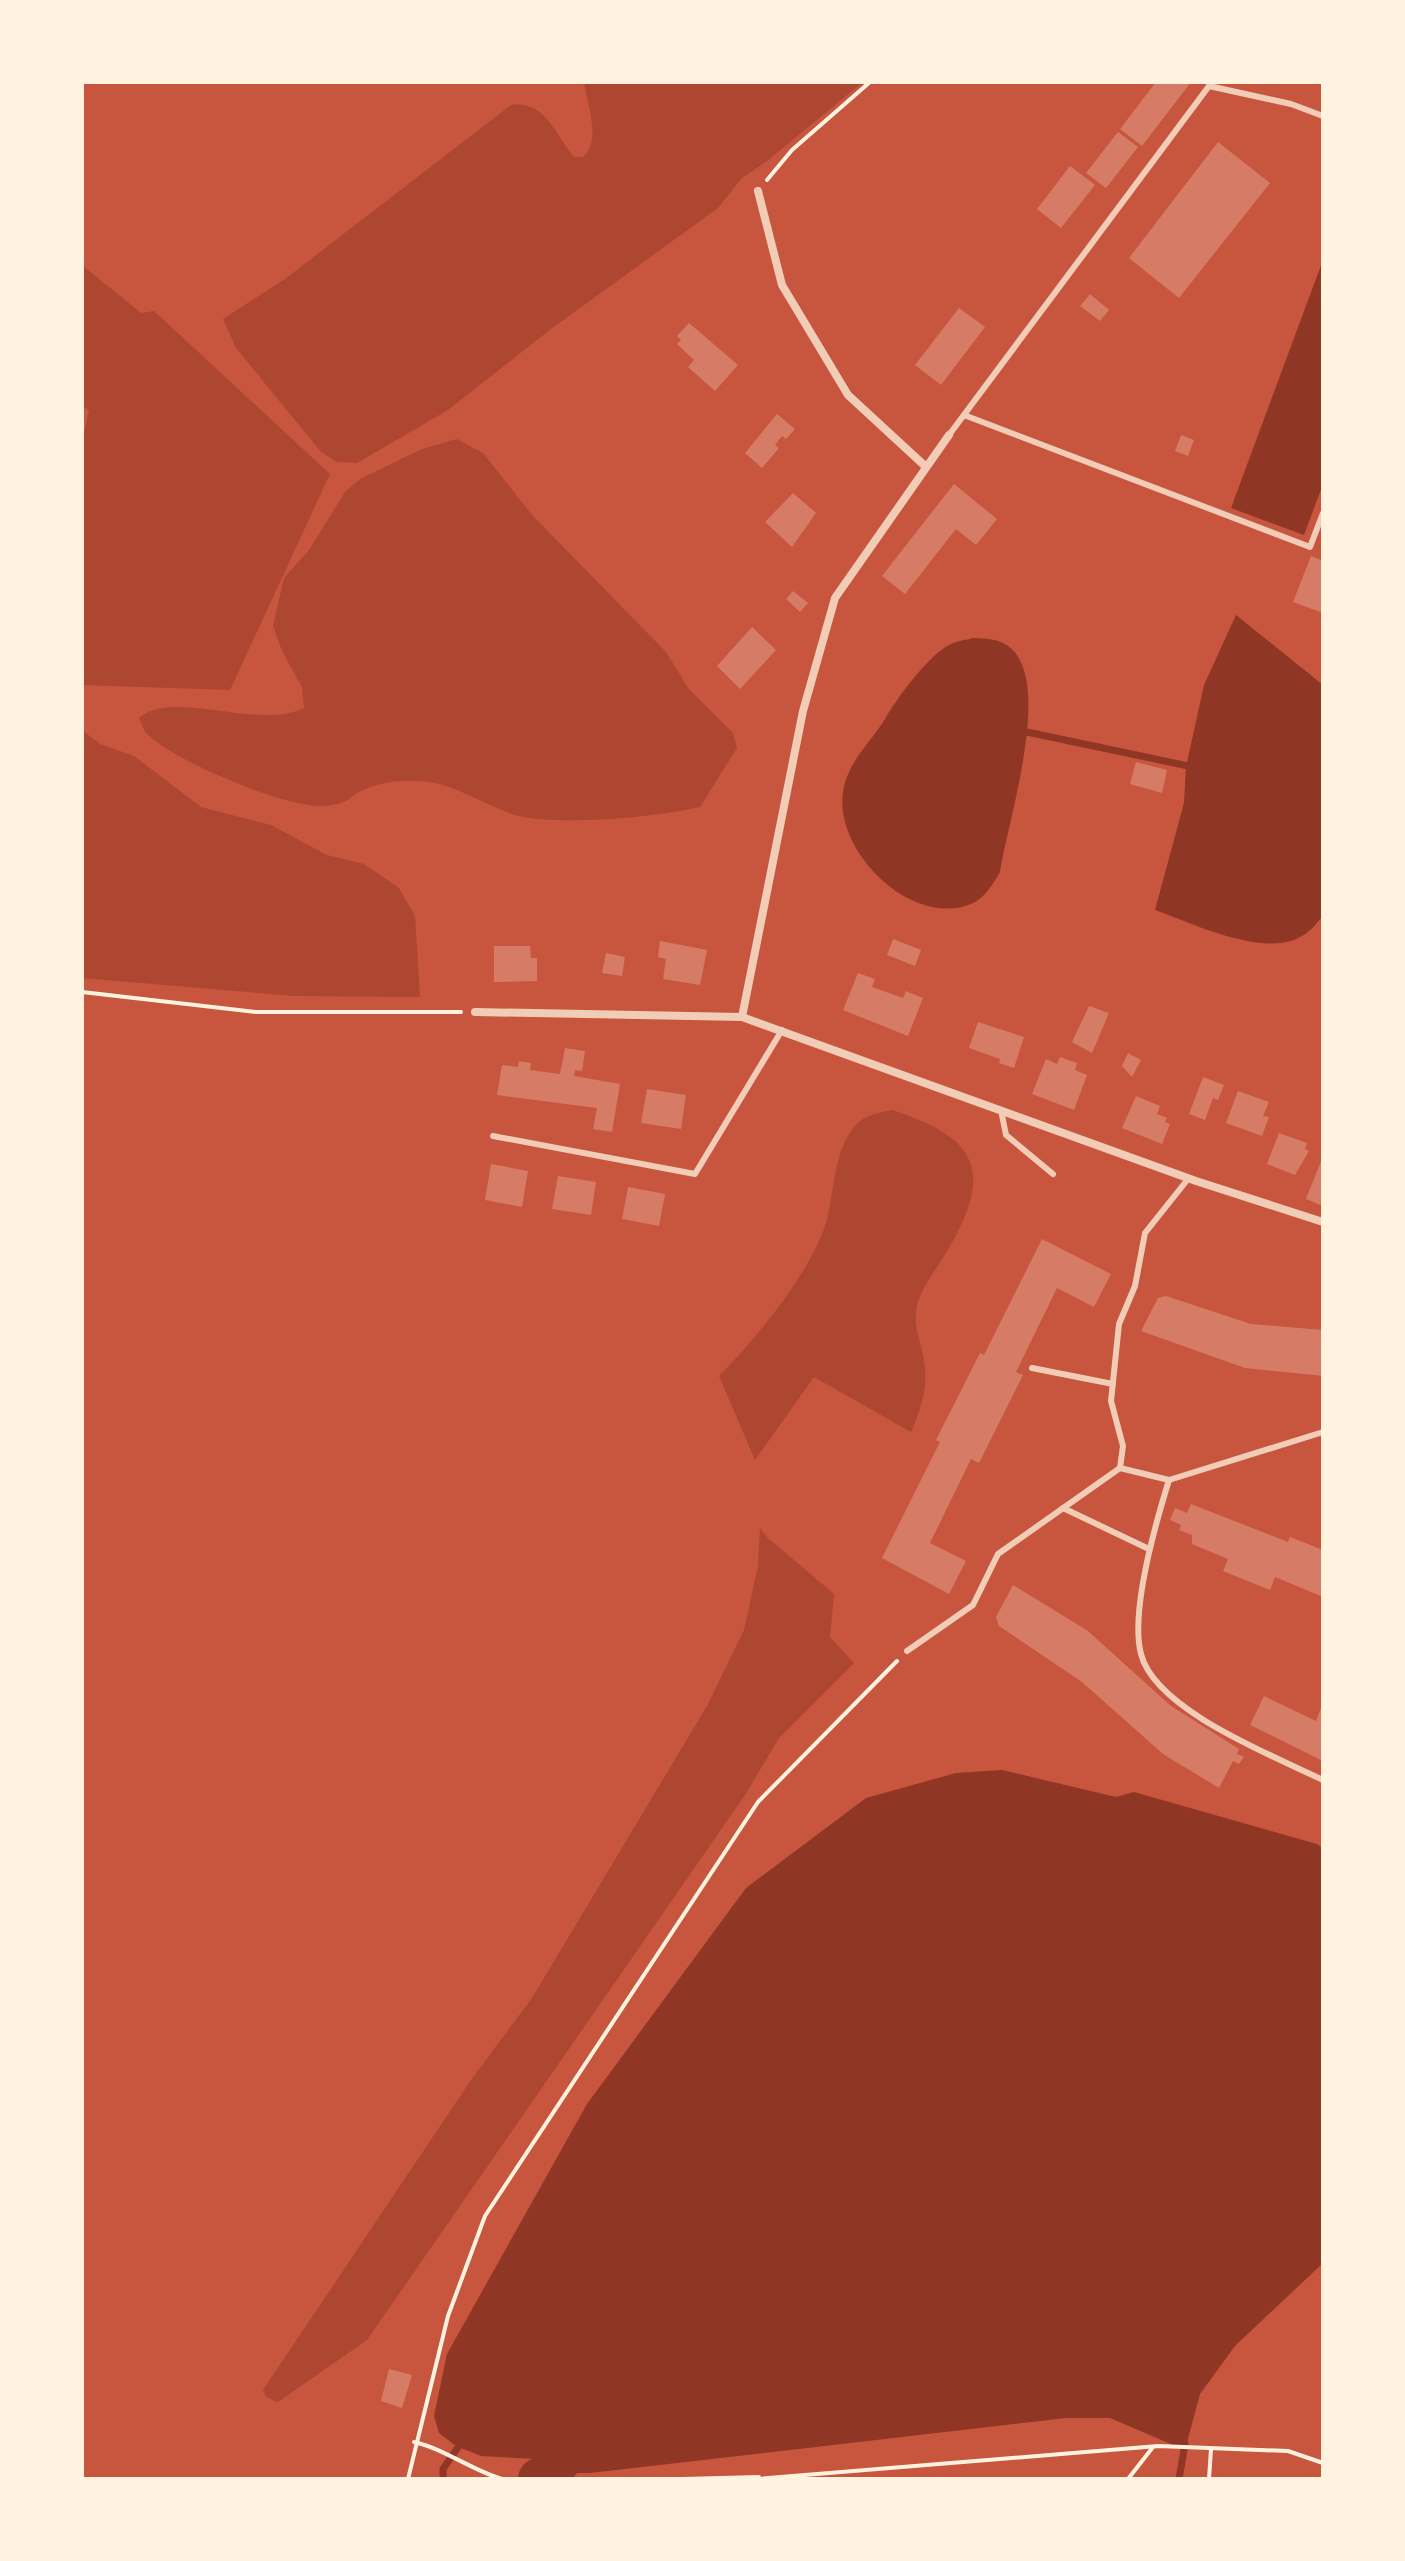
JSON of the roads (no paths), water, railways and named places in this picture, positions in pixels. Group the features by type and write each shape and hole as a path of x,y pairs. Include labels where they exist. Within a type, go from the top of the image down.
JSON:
{"street":[{"path":"758,191 782,285 848,395 925,466"},
{"path":"742,1017 803,711 835,598 949,435"},
{"path":"475,1012 742,1017 1188,1179 1323,1222"}],"lane":[{"path":"949,435 1209,86 1291,104 1323,116"},
{"path":"964,415 1310,547 1323,513"},
{"path":"493,1136 695,1174 782,1030"},
{"path":"1001,1110 1006,1135 1053,1174"},
{"path":"907,1651 973,1605 998,1554 1120,1468 1123,1446 1111,1401 1119,1324 1135,1286 1145,1233 1188,1179"},
{"path":"1032,1368 1113,1384"},
{"path":"1120,1468 1169,1480 1323,1432"},
{"path":"1169,1480 1149,1549 1140,1629 1141,1655 1166,1694 1219,1729 1323,1780"},
{"path":"1063,1508 1149,1549"}],"waterway":[{"path":"1027,732 1193,767"},
{"path":"539,2479 550,2473 587,2427"},
{"path":"443,2479 443,2469 461,2443"},
{"path":"1179,2479 1185,2444"}]}
